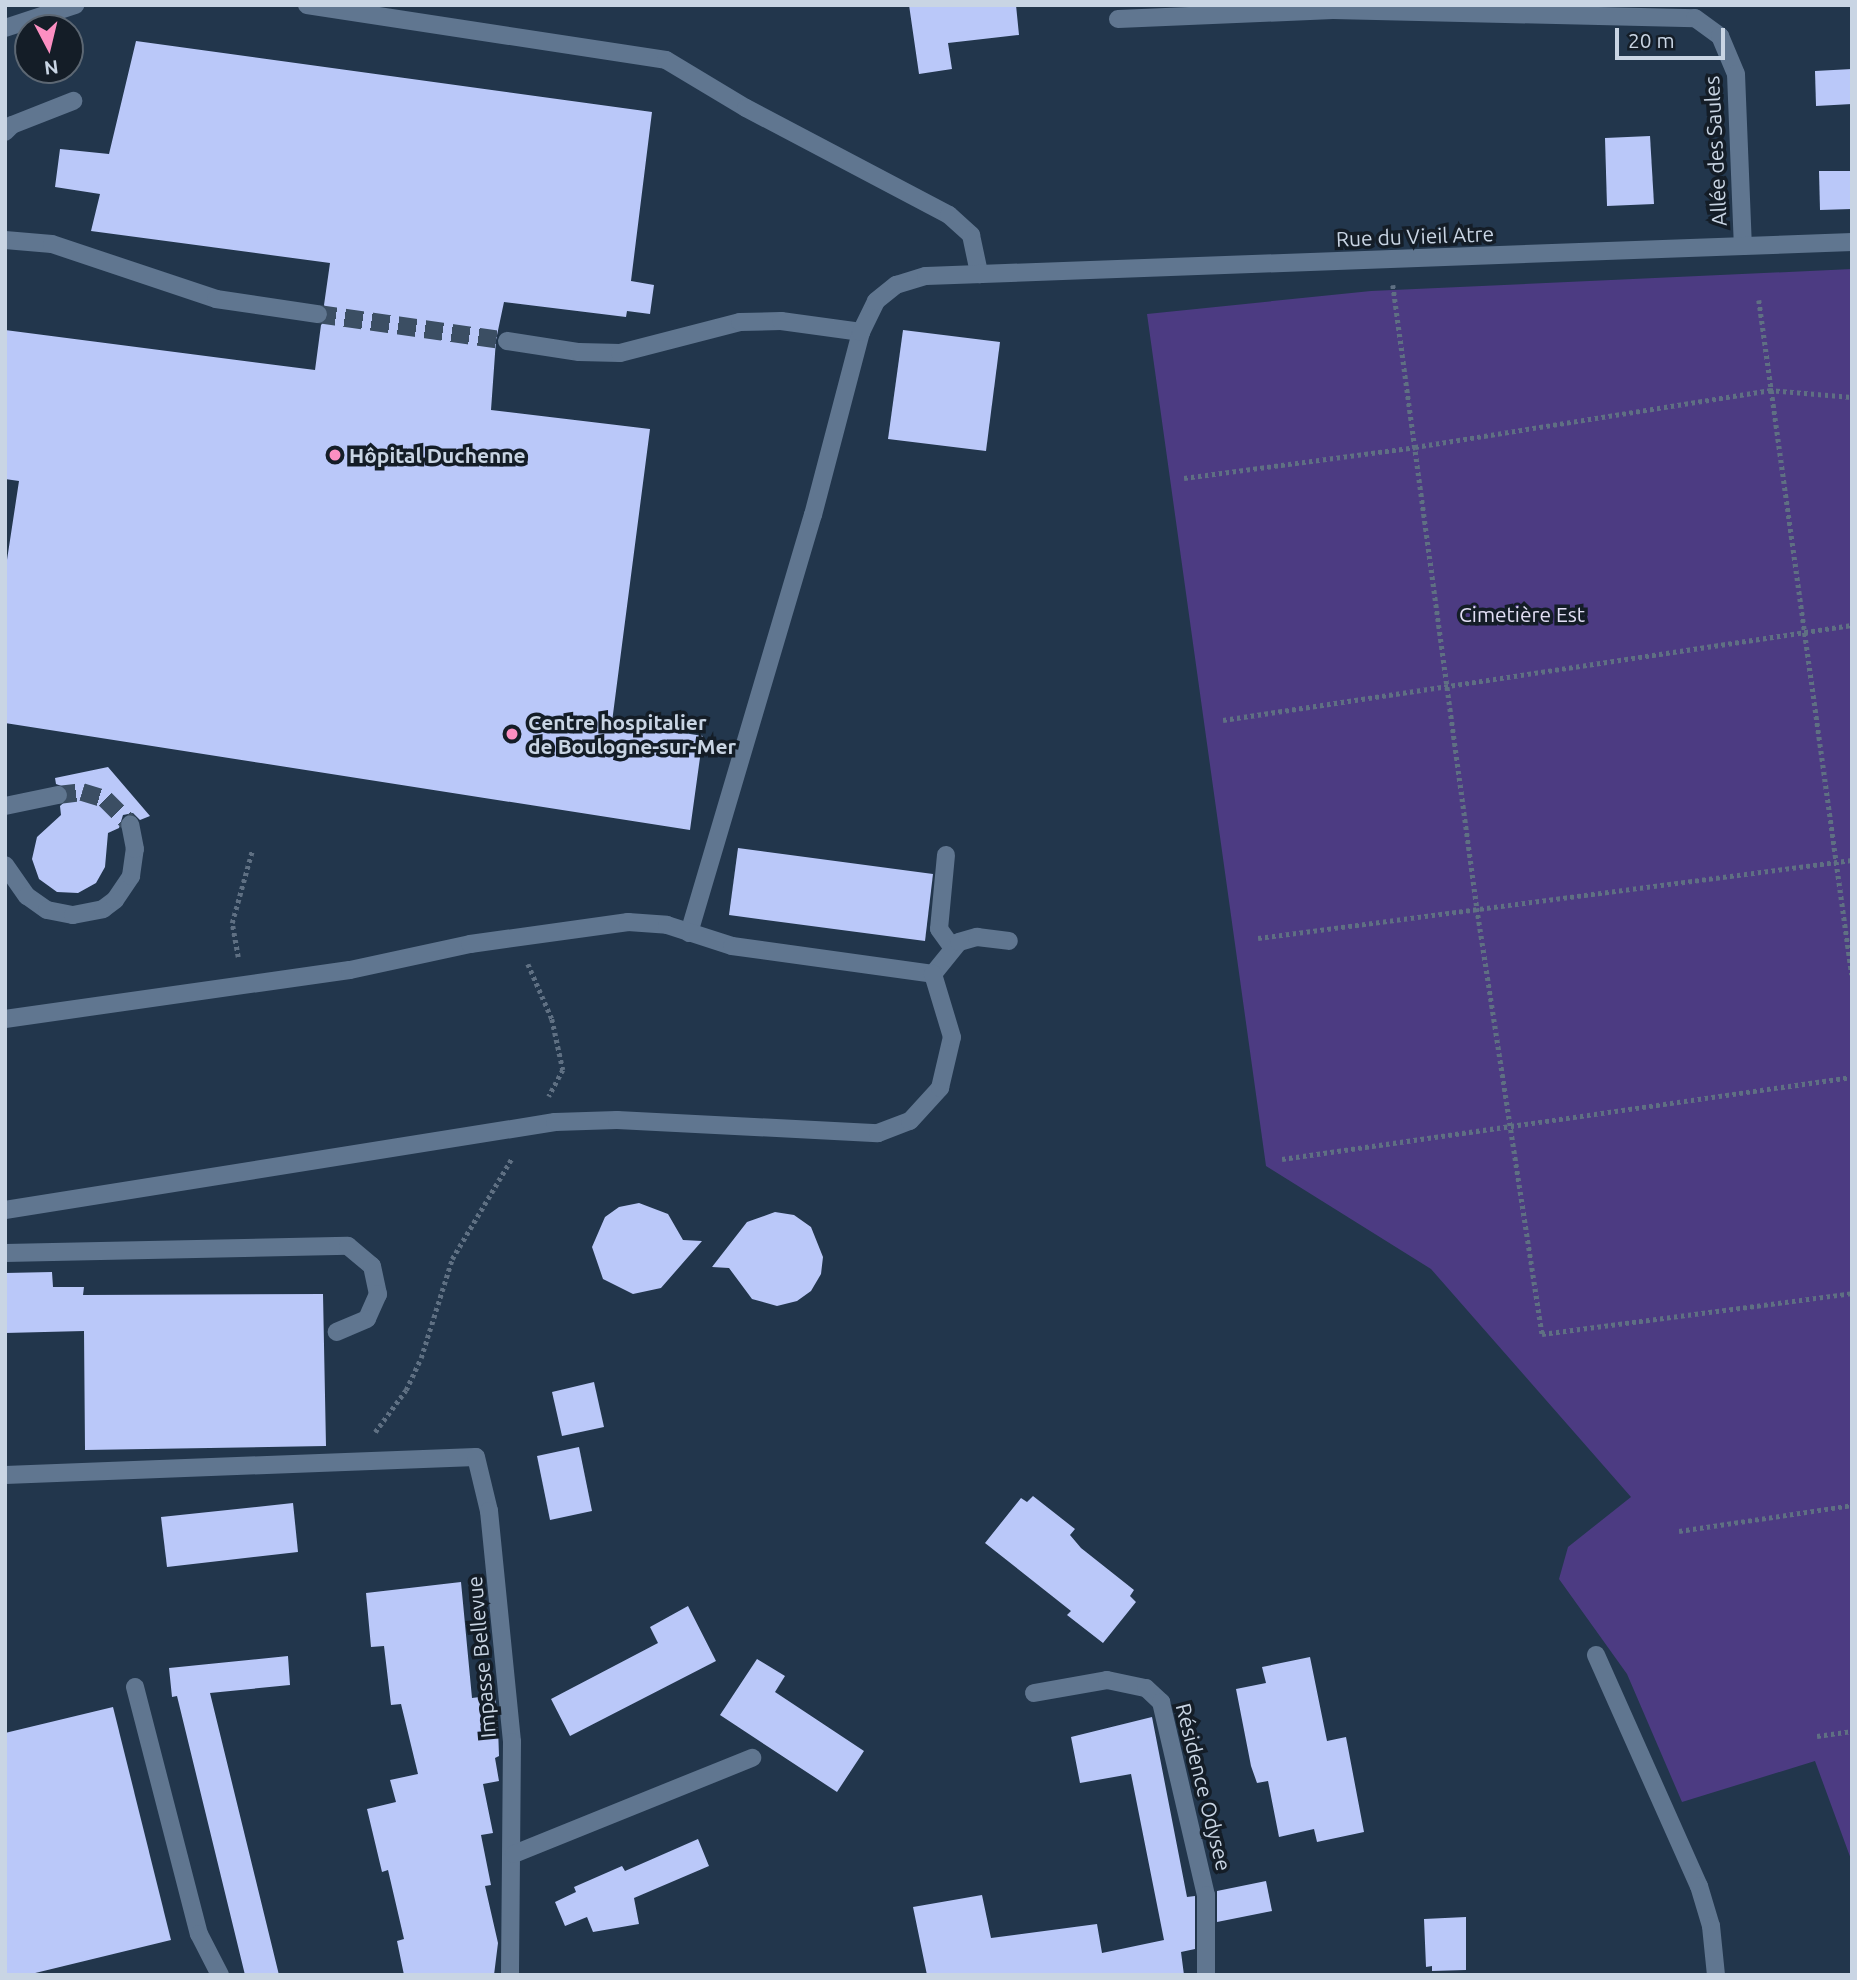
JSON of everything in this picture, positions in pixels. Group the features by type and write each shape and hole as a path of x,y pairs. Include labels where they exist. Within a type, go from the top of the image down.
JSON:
{"street":[{"path":"5,29 75,5"},
{"path":"307,5 666,60 949,215 971,235 979,274"},
{"name":"Allée des Saules","path":"1118,19 1333,10 1695,18 1720,36 1736,74 1743,246"},
{"path":"5,132 12,125 73,101"},
{"path":"5,240 52,244 216,299 318,314"},
{"name":"Rue du Vieil Atre","path":"689,933 813,515 862,332 876,301 896,285 926,276 1852,242"},
{"path":"506,341 579,352 620,353 740,322 781,321 862,332"},
{"path":"5,806 58,794"},
{"path":"5,865 27,895 47,910 73,915 103,909 115,900 131,876 135,849 130,824"},
{"path":"946,855 939,929 953,948"},
{"path":"5,1018 360,968 520,936 628,922 667,925 732,946 933,974"},
{"path":"933,974 953,948 977,937 1009,941"},
{"path":"5,1210 532,1126 596,1119 837,1134 895,1128 933,1100 950,1054 949,1020 933,974"},
{"path":"5,1253 348,1246 372,1266 378,1294 367,1319 337,1332"},
{"name":"Impasse Bellevue","path":"354,1461 476,1457 491,1522 510,1713 514,1854 510,1975"},
{"path":"5,1475 354,1461"},
{"path":"1596,1655 1699,1886 1711,1926 1716,1975"},
{"name":"Résidence Odysee","path":"1034,1693 1107,1680 1146,1688 1161,1702 1206,1895 1206,1975"},
{"path":"135,1687 201,1943 220,1975"},
{"path":"514,1854 752,1758"}],"path":[{"path":"1391,259 1477,908 1513,1127 1542,1334 1852,1293"},
{"path":"1759,300 1769,390 1806,631 1852,975"},
{"path":"1184,478 1415,447 1769,390 1852,397"},
{"path":"1223,720 1852,625"},
{"path":"248,985 231,933 252,851"},
{"path":"1258,938 1852,860"},
{"path":"354,1461 407,1390 421,1359 452,1259 563,1070 552,1019 533,982 520,936"},
{"path":"1282,1159 1852,1077"},
{"path":"1679,1531 1852,1505"},
{"path":"1817,1736 1852,1731"}],"green space":[{"name":"Cimetière Est","path":"1852,269 1852,1862 1815,1761 1682,1802 1627,1674 1559,1579 1568,1547 1631,1497 1431,1269 1266,1166 1147,314 1371,291"}],"building":[{"path":"909,5 1016,5 1019,35 948,43 952,69 919,74"},
{"name":"Hôpital Duchenne","path":"136,41 652,112 631,281 654,285 650,314 627,311 626,317 504,302 496,340 491,410 650,429 612,722 703,736 690,830 5,723 5,573 19,481 5,479 5,330 315,370 321,325 329,316 324,305 330,263 91,231 100,194 55,187 60,149 109,154"},
{"path":"1852,69 1852,104 1816,106 1815,71"},
{"path":"1650,136 1654,204 1607,206 1605,138"},
{"path":"1819,171 1852,171 1852,209 1820,210"},
{"path":"903,330 1000,342 986,451 888,439"},
{"path":"108,767 150,816 140,820 133,813 123,815 119,828 108,833 105,867 96,883 78,893 57,892 39,879 32,859 37,837 61,815 60,806 69,798 67,788 56,784 55,778"},
{"path":"738,848 933,874 925,941 729,915"},
{"path":"639,1203 668,1214 683,1240 702,1241 661,1288 633,1294 603,1279 592,1247 605,1217 619,1207"},
{"path":"775,1212 794,1215 811,1227 823,1257 821,1274 811,1291 797,1301 777,1306 752,1299 729,1268 712,1267 747,1222"},
{"path":"52,1272 53,1287 84,1287 83,1295 323,1294 326,1446 85,1450 84,1331 5,1333 5,1273"},
{"path":"594,1382 604,1427 562,1436 552,1392"},
{"path":"579,1447 592,1511 550,1520 537,1456"},
{"path":"1033,1496 1075,1529 1070,1535 1081,1548 1134,1590 1130,1596 1136,1602 1103,1643 1067,1615 1071,1611 985,1543 1021,1498 1027,1502"},
{"path":"293,1503 298,1552 167,1567 161,1517"},
{"path":"461,1582 472,1698 495,1695 498,1727 499,1756 495,1758 499,1781 483,1784 493,1833 481,1835 491,1885 485,1886 498,1943 494,1975 404,1975 397,1941 404,1939 388,1870 382,1872 367,1809 396,1802 390,1780 418,1774 401,1704 391,1705 384,1646 371,1647 366,1593"},
{"path":"688,1606 716,1661 570,1736 551,1699 658,1643 650,1627"},
{"path":"288,1656 290,1685 210,1693 279,1975 245,1975 177,1696 172,1697 169,1668"},
{"path":"1310,1657 1327,1741 1346,1737 1364,1832 1317,1842 1314,1829 1279,1837 1268,1781 1257,1783 1251,1766 1236,1689 1266,1683 1262,1667"},
{"path":"757,1659 785,1676 775,1692 864,1751 837,1792 720,1715"},
{"path":"113,1707 171,1940 27,1975 5,1975 5,1733"},
{"path":"1152,1717 1187,1897 1195,1896 1195,1949 1181,1952 1184,1975 927,1975 913,1907 982,1895 991,1938 1097,1924 1102,1953 1164,1940 1131,1774 1080,1783 1071,1737"},
{"path":"698,1839 709,1866 634,1898 639,1924 593,1932 587,1917 565,1926 555,1902 576,1892 574,1887 622,1866 625,1871"},
{"path":"1266,1881 1272,1911 1217,1922 1217,1891"},
{"path":"1466,1917 1466,1970 1432,1971 1432,1966 1426,1967 1424,1919"}],"tunnel":[{"path":"318,314 507,341"},
{"path":"58,795 82,792 105,799 130,824"}],"place":[{"name":"Hôpital Duchenne","path":"335,455"},
{"name":"Centre hospitalier de Boulogne-sur-Mer","path":"512,734"}]}
